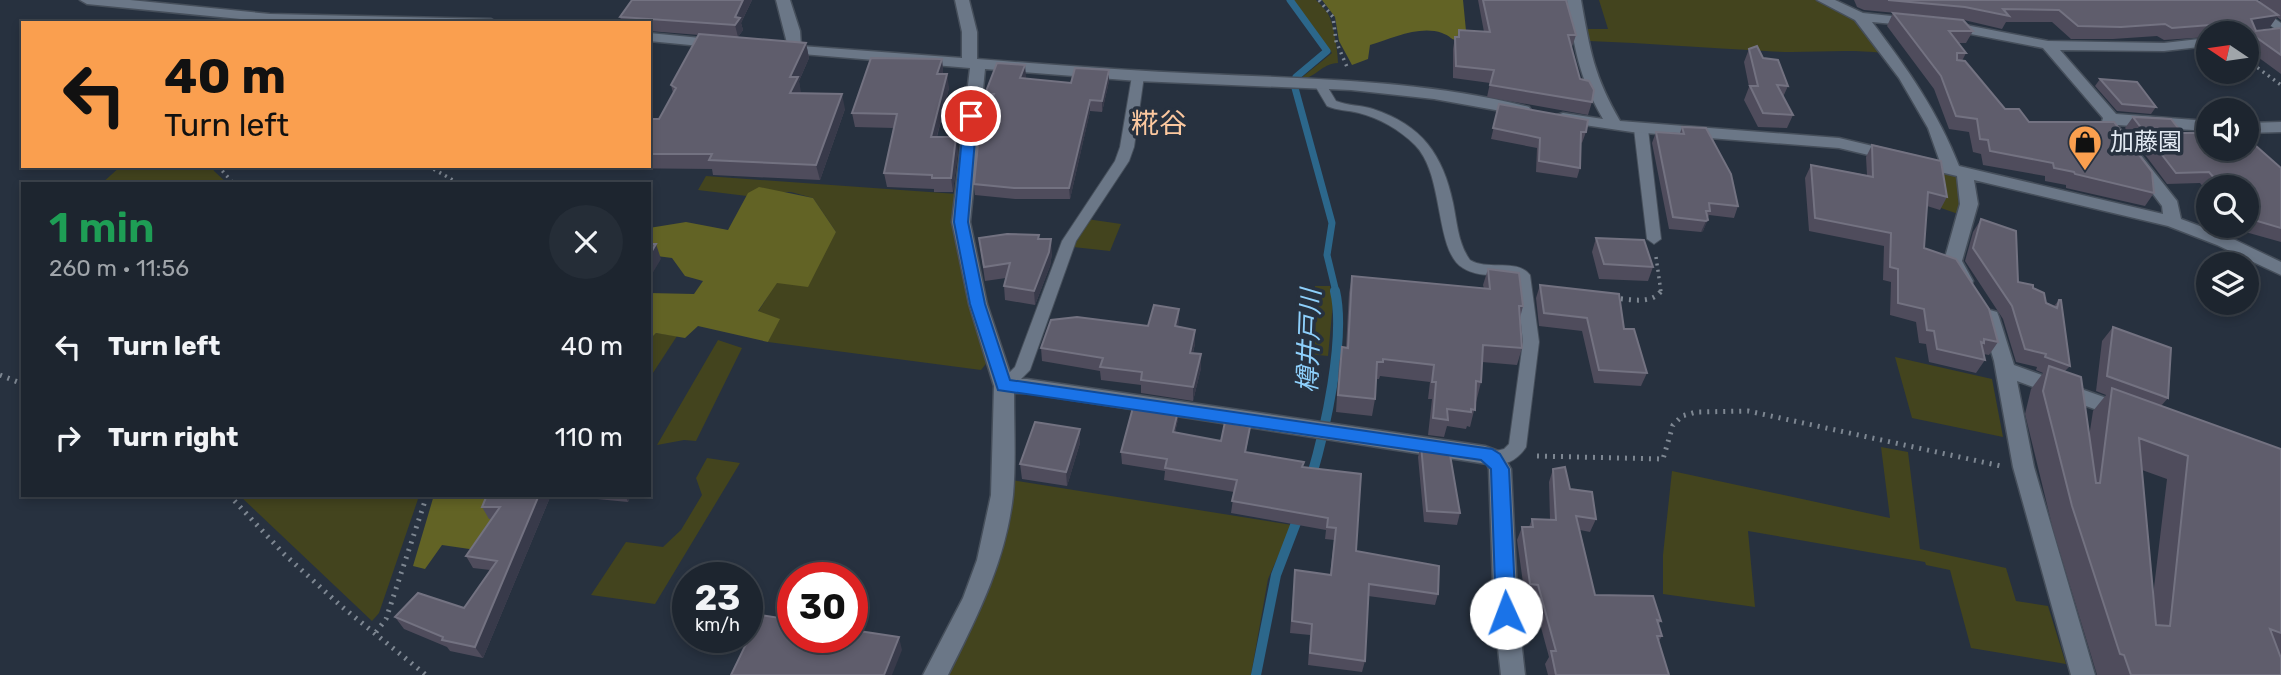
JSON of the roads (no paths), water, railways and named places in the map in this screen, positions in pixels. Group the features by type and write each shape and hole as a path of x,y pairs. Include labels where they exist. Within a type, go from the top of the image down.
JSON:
{"street":[{"path":"88,0 180,4 270,18 403,21"},
{"path":"783,0 783,9 795,41 793,50"},
{"path":"935,675 974,600 988,560 1002,495 1004,386 978,304 961,222 973,64 969,23 962,0"},
{"path":"1574,0 1584,62 1595,91 1614,125"},
{"path":"1824,0 1860,17 1958,26 2048,45 2164,47 2196,43"},
{"path":"1860,17 1906,77 1958,171 1969,204 1953,261 1955,269 1992,320 2005,369 2012,420 2024,471 2082,675"},
{"path":"2259,36 2281,31"},
{"path":"651,37 742,46"},
{"path":"2048,45 2111,118 2196,125"},
{"path":"769,48 1138,76 1351,85 1434,94 1641,129 1784,136 1839,143 2173,222 2223,241 2281,269"},
{"path":"2111,118 2109,125 2171,205 2173,222"},
{"path":"2259,128 2281,127"},
{"path":"2005,369 2137,416"},
{"path":"1004,386 1027,386 1501,457 1506,613 1513,675"}],"lane":[{"path":"2241,0 2281,31"},
{"path":"1004,386 1022,370 1069,241 1122,161 1127,147 1138,76"},
{"path":"1320,84 1325,97 1333,105 1380,115 1422,144 1438,166 1451,217 1455,252 1464,262 1472,267 1518,272 1523,275 1531,342 1517,447 1501,457"},
{"path":"1641,129 1654,239"}],"waterway":[{"name":"樽井戸川","path":"1290,0 1327,51 1296,77"},
{"name":"樽井戸川","path":"1295,88 1332,223 1327,255 1336,292"},
{"name":"樽井戸川","path":"1311,478 1328,411 1336,358 1338,311 1335,291"},
{"name":"樽井戸川","path":"1256,675 1276,575 1299,515"}],"place":[{"name":"加藤園","path":"2085,172"}],"district":[{"name":"糀谷","path":"1159,123"}]}
